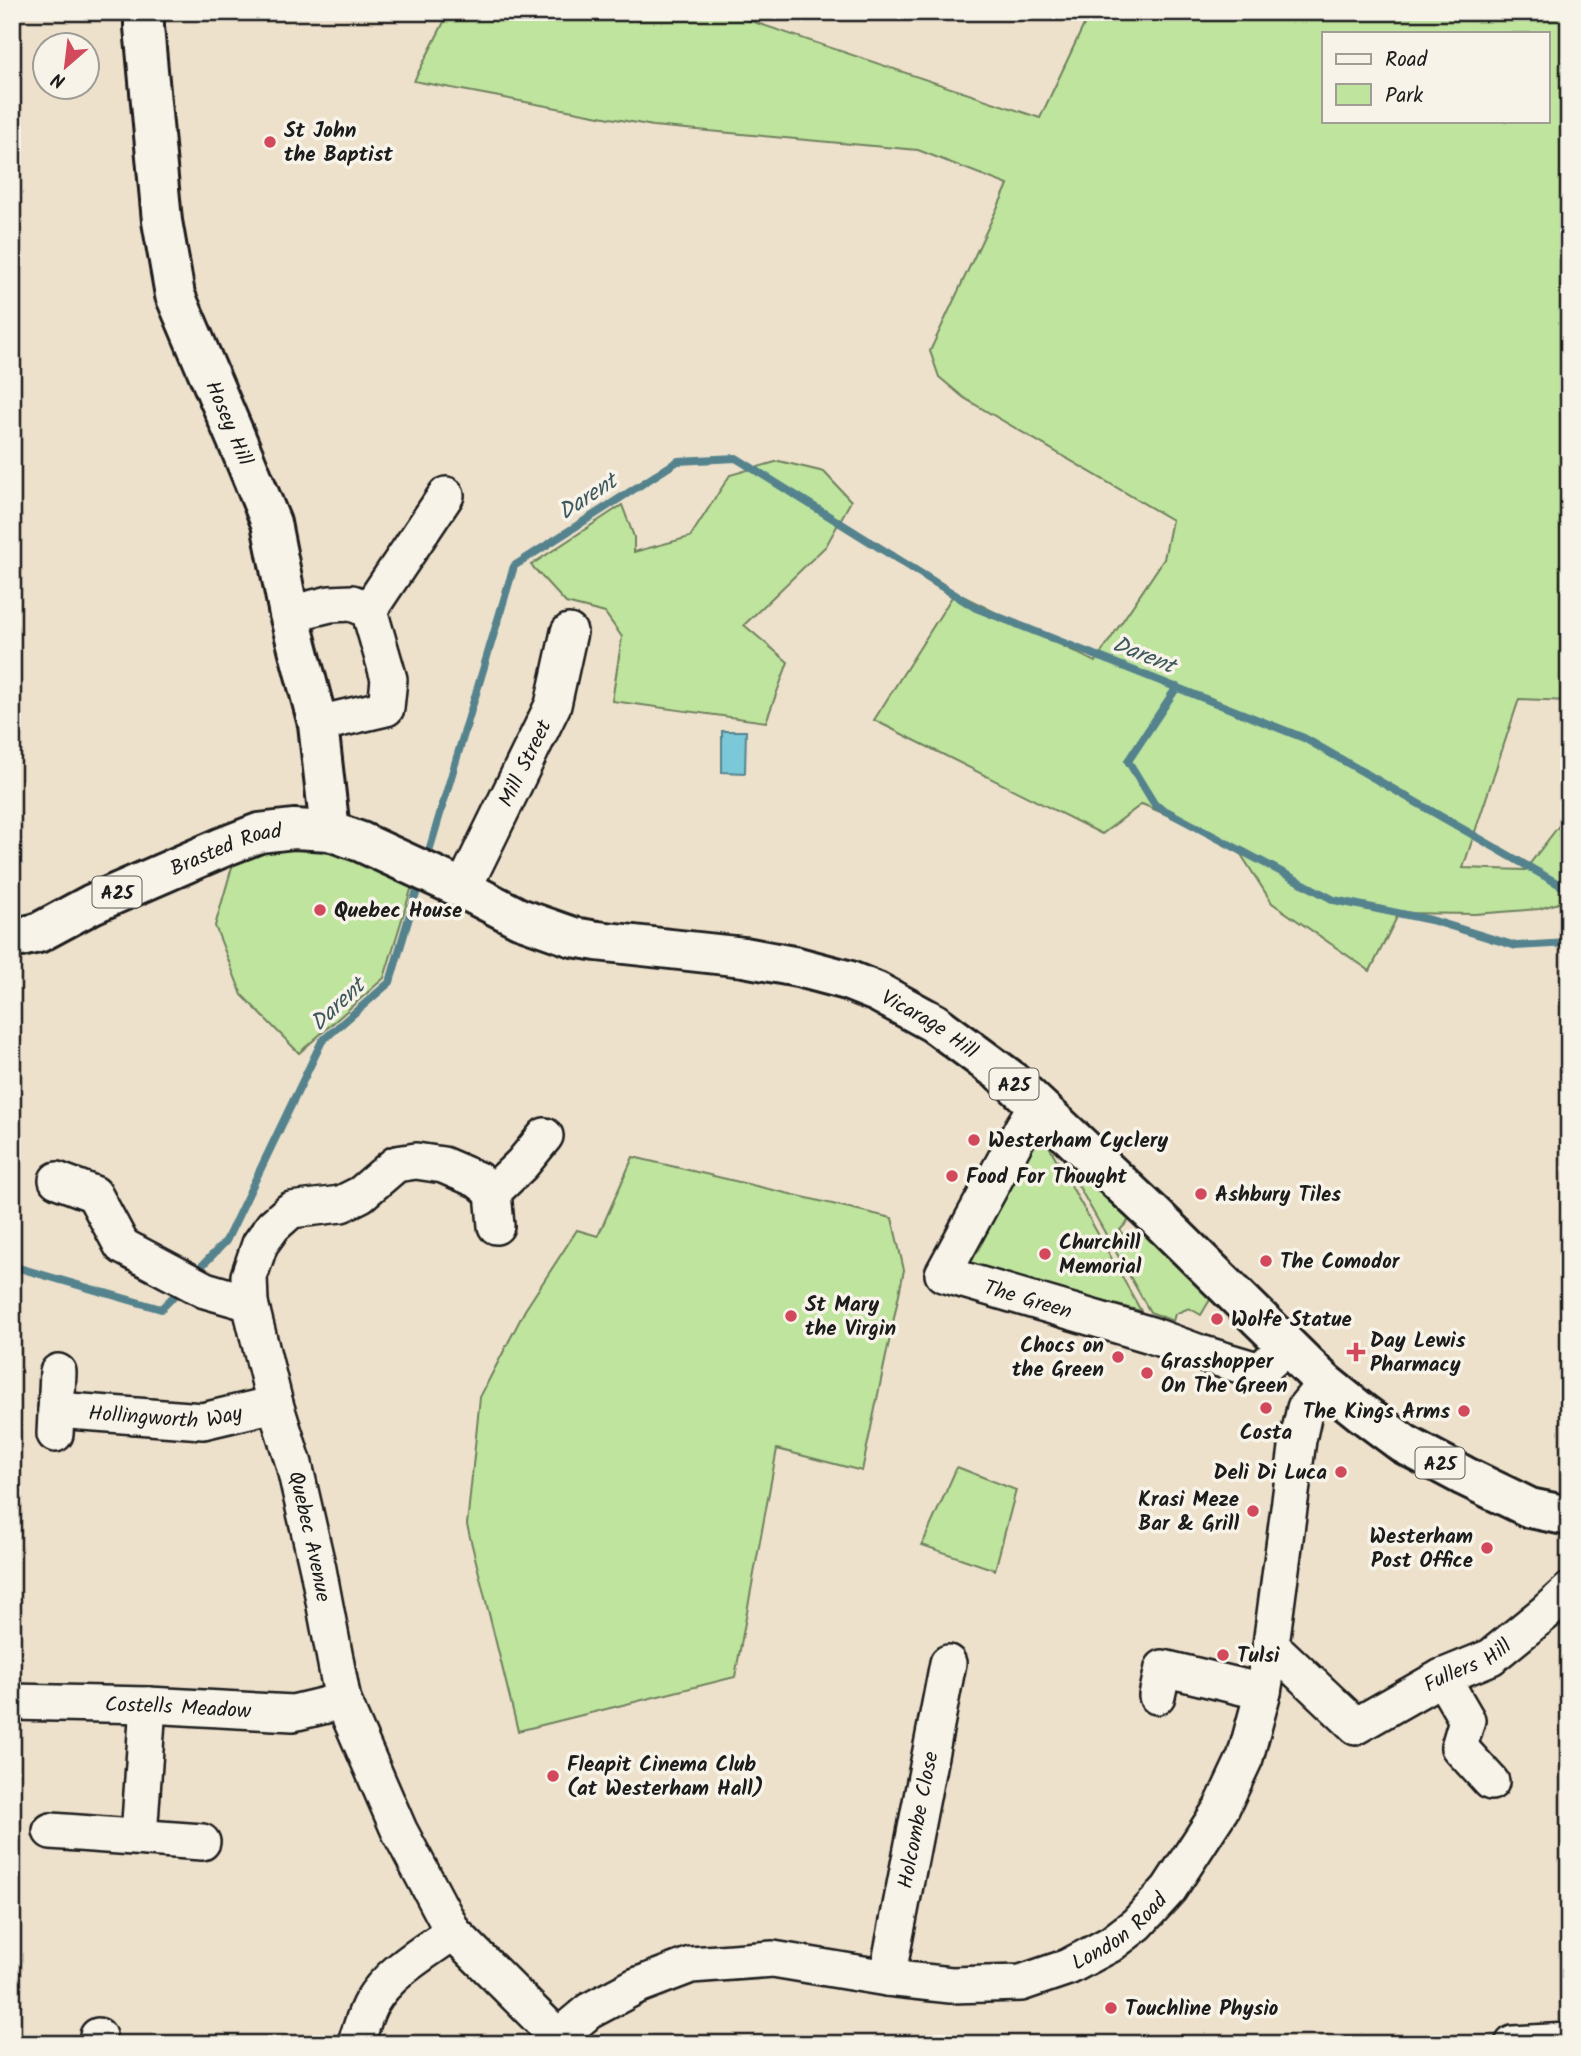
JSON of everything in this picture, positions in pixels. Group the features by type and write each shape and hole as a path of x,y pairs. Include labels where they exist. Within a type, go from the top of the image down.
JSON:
{"main road":[{"name":"Hosey Hill","path":"144,12 162,221 175,295 271,523 289,614 318,724 330,831"},
{"name":"Brasted Road","path":"12,939 38,933 92,904 169,869 259,833 294,829 330,831"},
{"name":"A25","path":"330,831 362,842 463,889"},
{"name":"Vicarage Hill","path":"463,889 519,918 573,936 744,957 847,980 877,992 934,1023 1007,1077 1153,1214 1325,1383"},
{"name":"A25","path":"1325,1383 1404,1444 1530,1508 1569,1516"}],"street":[{"path":"318,724 386,708 388,680 369,610 446,495"},
{"path":"289,614 330,604 352,603 369,610"},
{"name":"Mill Street","path":"463,889 553,705 569,632"},
{"name":"The Green","path":"1038,1106 1023,1127 943,1274 1151,1335 1259,1371 1287,1345"},
{"name":"Quebec Avenue","path":"545,1136 522,1164 495,1209 478,1180 443,1165 416,1161 396,1164 360,1194 341,1204 291,1210 273,1226 260,1244 249,1276 250,1303 275,1404 294,1464 343,1700 399,1829 453,1933 555,2040"},
{"path":"57,1180 94,1195 122,1246 205,1290 250,1303"},
{"name":"Hollingworth Way","path":"58,1371 55,1422 203,1421 275,1404"},
{"name":"London Road","path":"555,2040 589,2011 636,1986 691,1965 773,1959 887,1978 951,1985 1021,1983 1068,1967 1111,1944 1136,1924 1169,1889 1221,1809 1245,1758 1263,1692 1270,1652 1304,1408 1325,1383"},
{"name":"Fullers Hill","path":"1270,1652 1280,1654 1356,1726 1443,1677 1491,1657 1569,1591"},
{"name":"Holcombe Close","path":"887,1978 948,1662"},
{"path":"1443,1677 1466,1720 1459,1747 1491,1782"},
{"path":"1160,1682 1263,1692"},
{"name":"Costells Meadow","path":"12,1702 148,1705 293,1713 343,1700"},
{"path":"139,1837 148,1705"},
{"path":"51,1831 202,1842"},
{"path":"355,2044 370,2004 385,1985 408,1964 453,1933"},
{"path":"1513,2044 1569,2041"}],"green space":[{"path":"449,12 724,12 1040,118 1090,12 1569,12 1569,701 1519,699 1463,868 1525,870 1564,819 1569,805 1569,900 1539,909 1475,914 1399,913 1370,971 1272,903 1235,845 1142,804 1102,834 874,720 955,592 1095,662 1164,559 1172,520 964,398 939,377 930,351 1008,185 918,150 653,126 414,81"},
{"path":"779,461 824,472 851,501 826,546 744,625 788,662 766,722 612,701 622,637 605,613 566,603 531,565 622,505 634,537 634,552 690,537 730,475"},
{"path":"305,846 358,859 413,883 384,978 299,1053 242,995 215,926 236,853"},
{"path":"1032,1137 1045,1139 1141,1311 983,1271 973,1267 969,1261"},
{"path":"633,1157 892,1218 904,1270 862,1471 777,1449 735,1677 518,1731 467,1525 480,1397 525,1310 577,1230 598,1236"},
{"path":"1062,1157 1129,1220 1120,1230 1128,1239 1138,1229 1214,1293 1201,1315 1189,1308 1175,1314 1173,1321 1150,1312"},
{"path":"957,1467 1016,1490 995,1570 922,1545"}],"water":[{"path":"722,731 746,731 745,773 722,772"}],"waterway":[{"name":"Darent","path":"426,861 514,566 678,461 736,458 976,608 1304,738 1569,890"},
{"path":"1177,687 1128,761 1155,805 1334,900 1431,920 1516,946 1569,943"},
{"name":"Darent","path":"195,1273 226,1241 322,1041 390,982 420,880"},
{"name":"Darent","path":"12,1266 161,1309 182,1288"}],"place":[{"name":"St John the Baptist","path":"270,142"},
{"name":"Quebec House","path":"320,910"},
{"name":"Westerham Cyclery","path":"974,1140"},
{"name":"Food For Thought","path":"952,1176"},
{"name":"Ashbury Tiles","path":"1201,1194"},
{"name":"Churchill Memorial","path":"1045,1254"},
{"name":"The Comodor","path":"1266,1261"},
{"name":"St Mary the Virgin","path":"791,1316"},
{"name":"Wolfe Statue","path":"1217,1319"},
{"name":"Day Lewis Pharmacy","path":"1356,1352"},
{"name":"Chocs on the Green","path":"1118,1357"},
{"name":"Grasshopper On The Green","path":"1147,1373"},
{"name":"Costa","path":"1266,1408"},
{"name":"The Kings Arms","path":"1464,1411"},
{"name":"Deli Di Luca","path":"1341,1472"},
{"name":"Krasi Meze Bar & Grill","path":"1253,1511"},
{"name":"Westerham Post Office","path":"1487,1548"},
{"name":"Tulsi","path":"1223,1655"},
{"name":"Fleapit Cinema Club (at Westerham Hall)","path":"553,1776"},
{"name":"Touchline Physio","path":"1111,2008"}]}
